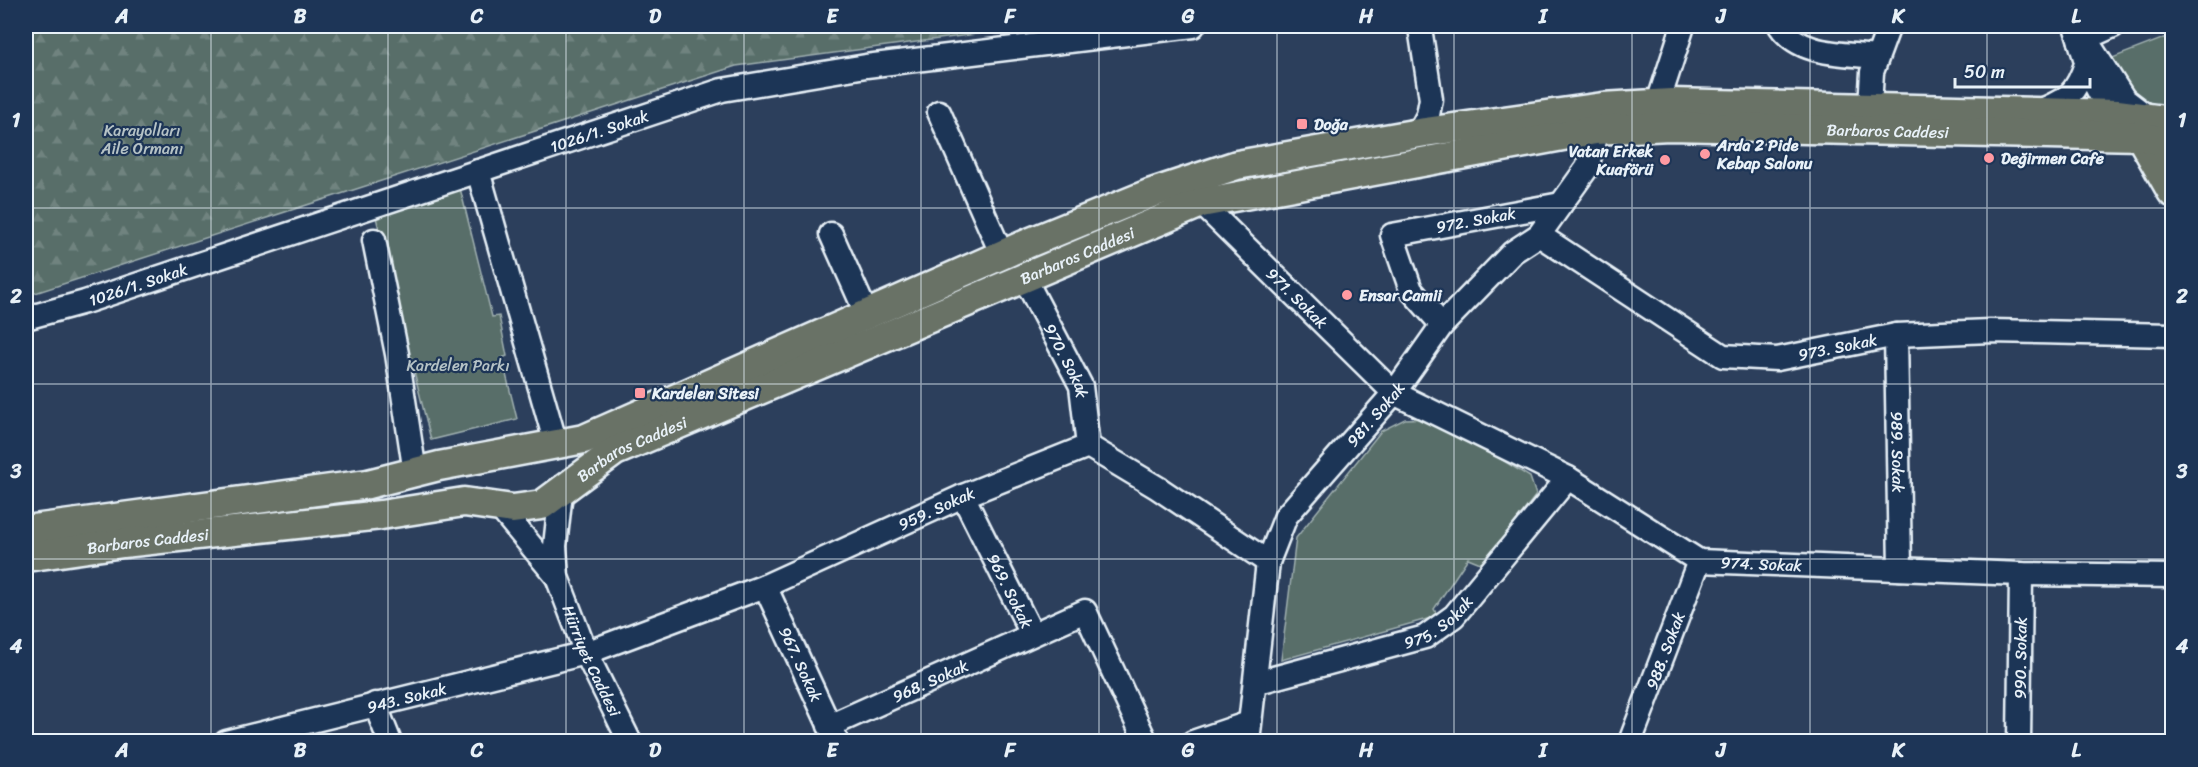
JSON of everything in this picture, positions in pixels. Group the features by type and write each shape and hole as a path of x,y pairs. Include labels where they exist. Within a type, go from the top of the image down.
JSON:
{"main road":[{"name":"Barbaros Caddesi","path":"26,558 123,543 381,515 464,502 513,509 542,505 615,452 1202,203 1599,119 1658,104 2038,112 2155,132"},
{"name":"Barbaros Caddesi","path":"26,530 368,484 493,456 584,439 1002,255 1149,194 1237,165 1418,134 1599,119 1669,126 2155,132"},
{"path":"2155,132 2172,192"},
{"name":"Hürriyet Caddesi","path":"545,446 547,452 559,462 562,470 561,492"},
{"name":"Hürriyet Caddesi","path":"493,456 483,476 483,486 499,507"}],"street":[{"name":"1026/1. Sokak","path":"26,318 85,302 722,90 866,66 1193,26"},
{"path":"1658,104 1683,26"},
{"path":"1780,26 1788,38 1802,46 1876,57"},
{"path":"1870,107 1870,86 1876,57 1888,26"},
{"path":"2077,33 2113,26"},
{"path":"1418,134 1428,115 1431,99 1420,28"},
{"path":"2077,33 2086,64 2106,104 2155,132"},
{"path":"2077,33 2092,49 2124,99 2155,132"},
{"path":"2038,112 2066,99 2074,92 2086,64"},
{"path":"939,112 1002,255"},
{"name":"981. Sokak","path":"1249,732 1268,562 1286,516 1394,393 1442,326 1513,252 1539,236 1587,168 1599,119"},
{"path":"478,171 545,446"},
{"name":"971. Sokak","path":"1202,203 1394,393"},
{"name":"972. Sokak","path":"1442,326 1411,290 1392,235 1561,204"},
{"path":"831,234 867,315"},
{"name":"973. Sokak","path":"1539,236 1723,356 1777,359 1896,335 1990,331 2172,335"},
{"path":"374,240 397,354 414,473"},
{"name":"970. Sokak","path":"1024,279 1082,387 1088,446"},
{"name":"989. Sokak","path":"1896,335 1900,569"},
{"name":"974. Sokak","path":"1394,393 1568,478 1699,561 2020,574 2172,576"},
{"path":"1088,446 1158,488 1268,562"},
{"name":"959. Sokak","path":"586,653 765,586 963,496 1088,446"},
{"name":"975. Sokak","path":"1255,683 1425,637 1454,616 1568,478"},
{"name":"Hürriyet Caddesi","path":"561,492 555,546 557,577 586,653 630,741"},
{"name":"969. Sokak","path":"963,496 1032,634 1085,611 1146,741"},
{"name":"Hürriyet Caddesi","path":"499,507 557,577"},
{"name":"988. Sokak","path":"1630,741 1699,561"},
{"name":"990. Sokak","path":"2019,741 2020,574"},
{"name":"967. Sokak","path":"765,586 833,734"},
{"name":"968. Sokak","path":"833,734 1032,634"},
{"name":"943. Sokak","path":"226,741 586,653"},
{"path":"375,704 390,741"},
{"path":"1193,741 1249,732"}],"green space":[{"name":"Karayolları Aile Ormanı","path":"26,26 1037,26 736,66 26,296"},
{"path":"2172,35 2172,114 2137,108 2107,60"},
{"name":"Kardelen Parkı","path":"459,184 492,317 499,316 507,356 502,358 517,419 431,440 373,205"},
{"path":"1434,418 1530,477 1536,495 1483,564 1468,558 1434,609 1438,616 1281,660 1296,538 1381,431 1405,419"}],"place":[{"name":"Doğa","path":"1302,124"},
{"name":"Arda 2 Pide Kebap Salonu","path":"1705,154"},
{"name":"Değirmen Cafe","path":"1989,158"},
{"name":"Vatan Erkek Kuaförü","path":"1665,160"},
{"name":"Ensar Camii","path":"1347,295"},
{"name":"Kardelen Sitesi","path":"640,393"}]}
